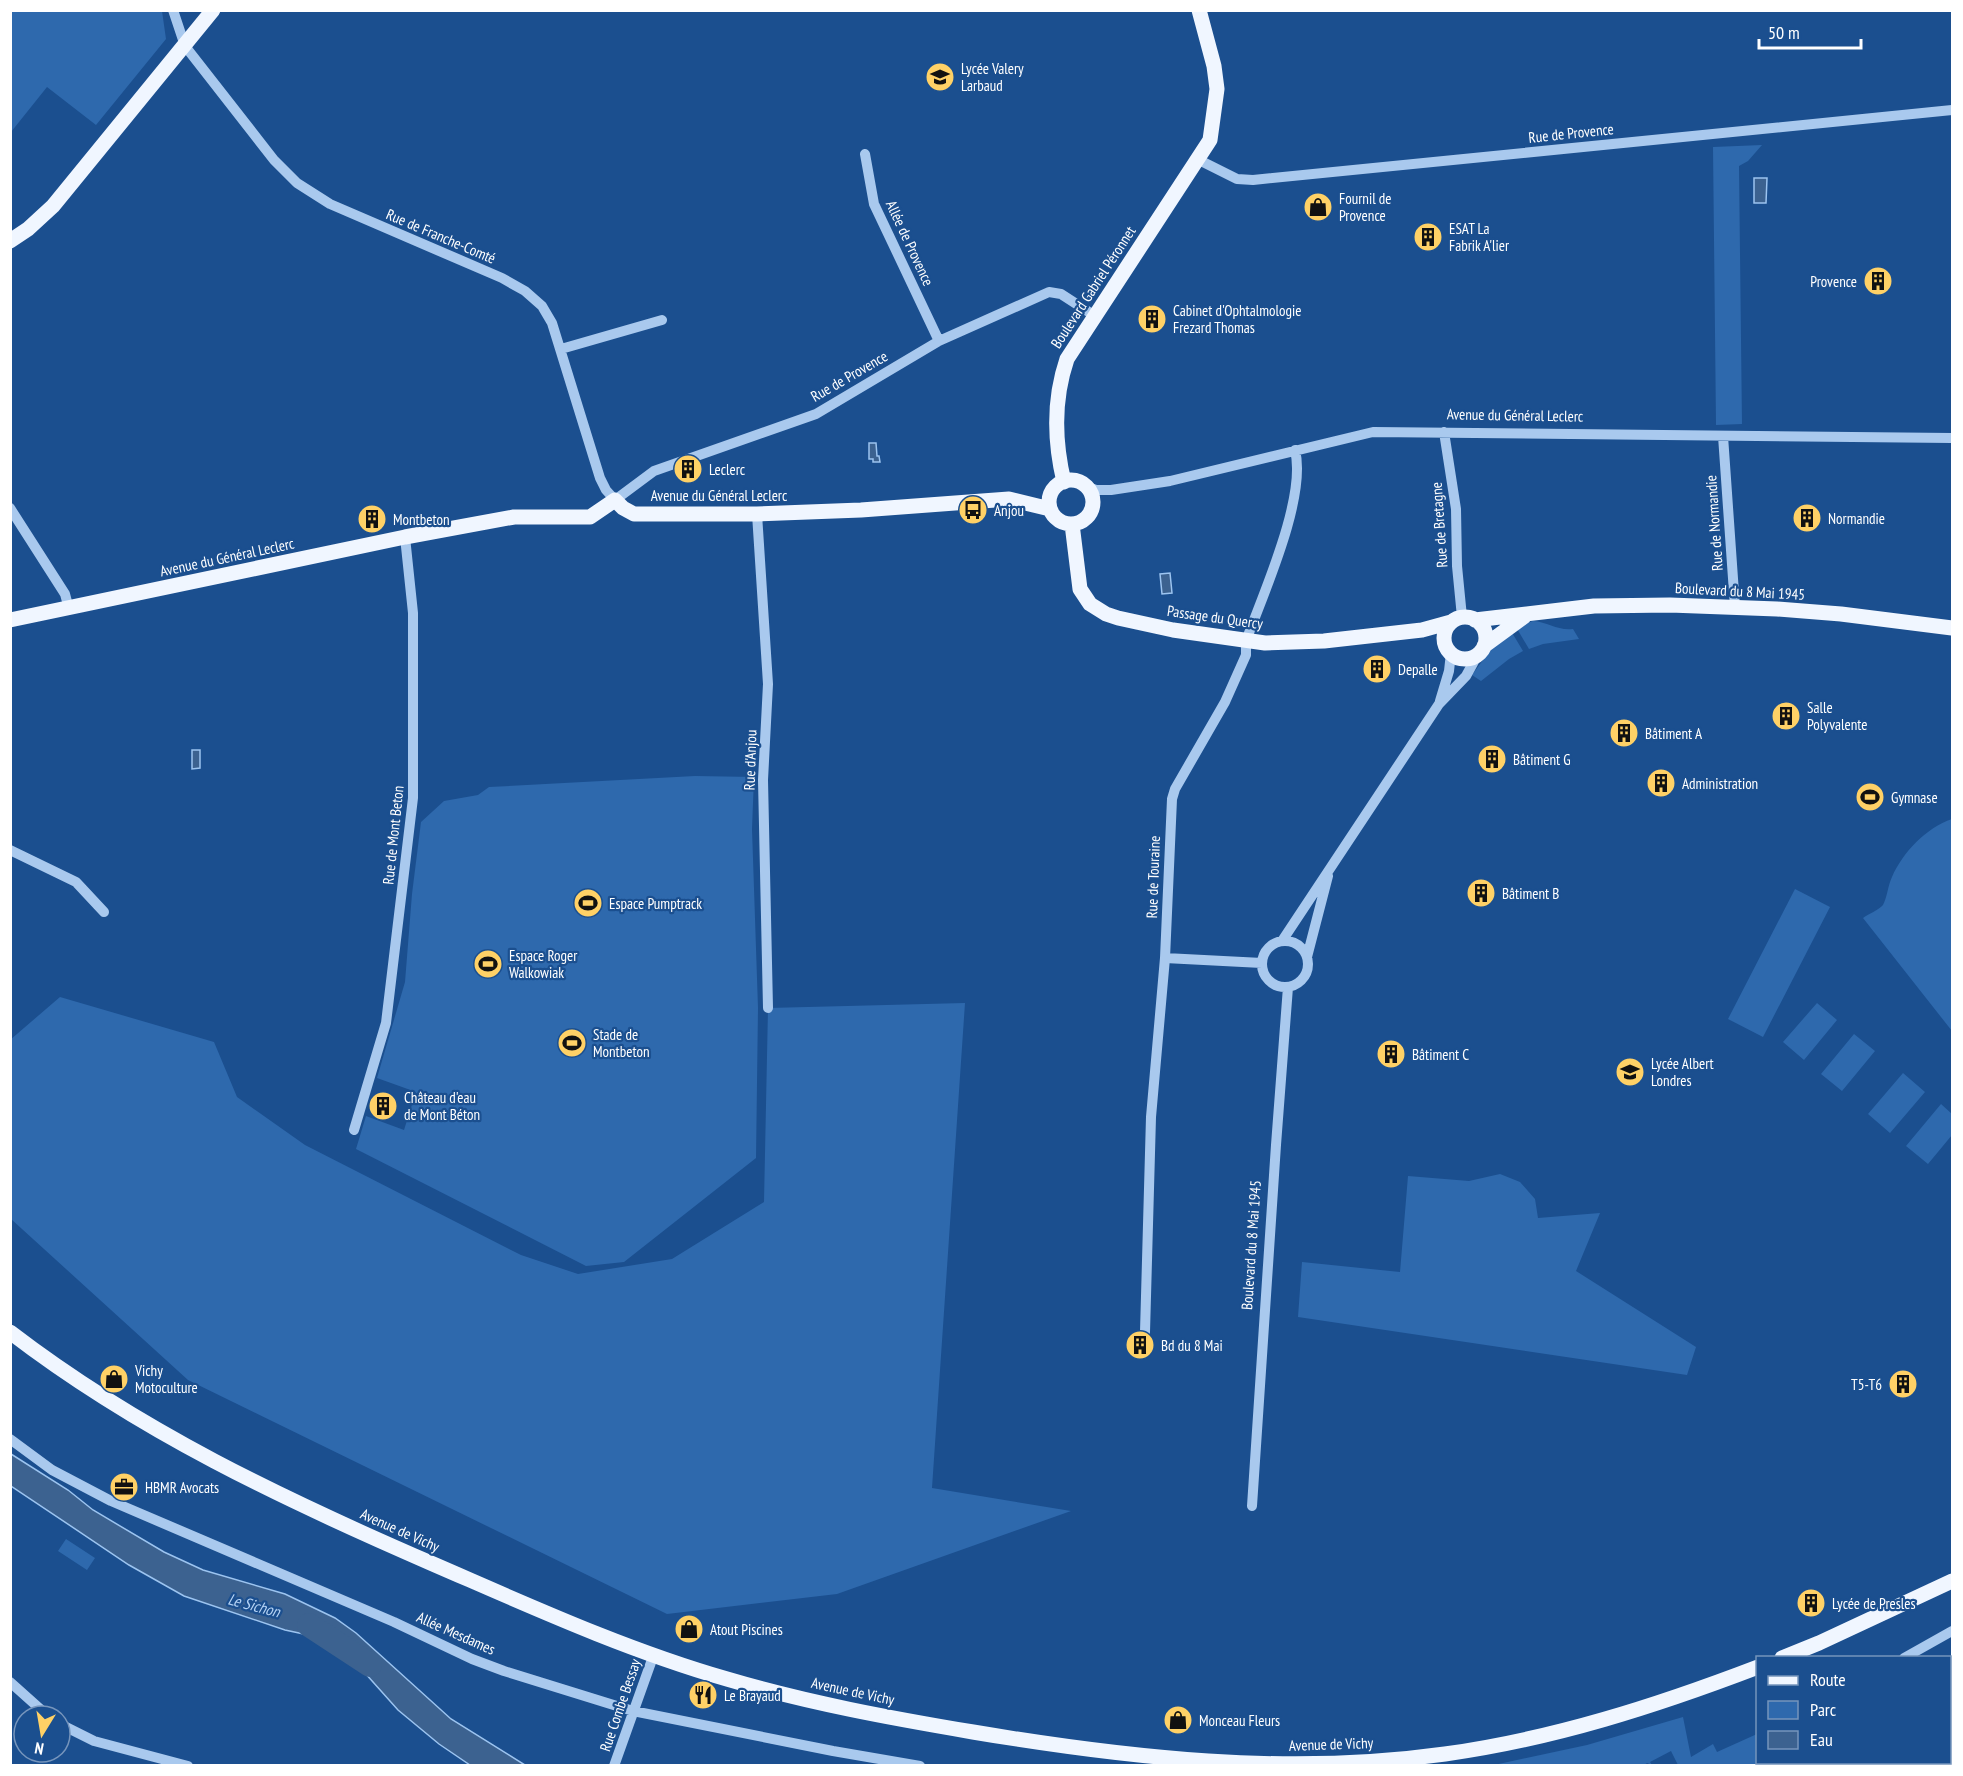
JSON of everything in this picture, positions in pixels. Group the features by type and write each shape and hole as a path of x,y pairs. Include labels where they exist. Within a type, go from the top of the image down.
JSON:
{"main road":[{"path":"10,241 28,229 53,206 213,10"},
{"name":"Boulevard Gabriel Péronnet","path":"1189,10 1203,57 1209,92 1208,108 1197,159"},
{"name":"Boulevard Gabriel Péronnet","path":"1064,482 1056,425 1058,392 1067,359 1210,140 1217,89 1215,66 1199,10"},
{"path":"1075,481 1085,486 1091,495 1092,506 1083,520 1066,524 1056,519 1050,509 1051,493 1054,488 1064,482 1075,481"},
{"name":"Avenue du Général Leclerc","path":"10,620 405,537 514,517 590,517 615,500 634,514 757,514 861,510 1009,499 1050,509"},
{"name":"Passage du Quercy","path":"1072,524 1080,589 1084,597 1096,609 1118,618 1173,630 1265,643 1324,641 1422,630 1463,620"},
{"name":"Boulevard du 8 Mai 1945","path":"1463,620 1594,606 1670,605 1841,614 1953,628"},
{"name":"Boulevard du 8 Mai 1945","path":"1481,650 1525,615"},
{"path":"1422,630 1448,649 1461,658 1473,657 1481,650 1485,634 1480,623 1463,620 1445,632 1448,649"},
{"name":"Avenue de Vichy","path":"10,1332 74,1380 197,1454 441,1567 583,1629 728,1680 844,1708 1029,1741 1162,1758 1229,1764 1372,1762 1442,1755 1518,1742 1595,1723 1690,1693 1756,1668"},
{"path":"1787,1656 1953,1581"}],"street":[{"name":"Rue de Franche-Comté","path":"173,10 185,46 274,160 297,183 330,204 501,278 525,291 542,306 552,323 561,349 600,478 606,490 615,500"},
{"name":"Rue de Provence","path":"1197,159 1237,179 1252,180 1953,110"},
{"name":"Allée de Provence","path":"865,154 874,204 939,341"},
{"name":"Rue de Provence","path":"615,500 654,471 816,414 939,341 1049,292 1060,294 1095,316"},
{"path":"561,349 662,320"},
{"name":"Avenue du Général Leclerc","path":"1085,486 1096,490 1111,490 1170,482 1373,432 1953,438"},
{"name":"Rue de Bretagne","path":"1444,432 1456,509 1456,566 1463,620"},
{"name":"Rue de Normandie","path":"1724,436 1735,607"},
{"name":"Rue de Touraine","path":"1145,1332 1151,1117 1165,958 1171,809 1175,789 1225,702 1246,655 1246,641 1290,521 1298,463 1295,450"},
{"path":"10,508 65,594 69,609"},
{"name":"Rue d'Anjou","path":"757,514 768,684 763,780 768,1008"},
{"name":"Rue de Mont Beton","path":"354,1130 386,1023 413,798 413,613 405,537"},
{"name":"Boulevard du 8 Mai 1945","path":"1438,704 1449,671 1448,649"},
{"name":"Boulevard du 8 Mai 1945","path":"1282,941 1438,704 1466,676 1481,650"},
{"path":"10,850 76,882 104,912"},
{"name":"Boulevard du 8 Mai 1945","path":"1307,957 1330,867"},
{"path":"1282,941 1300,946 1307,957 1308,965 1302,979 1288,987 1274,985 1262,969 1268,948 1282,941"},
{"path":"1165,958 1262,963"},
{"name":"Boulevard du 8 Mai 1945","path":"1252,1506 1288,987"},
{"name":"Allée Mesdames","path":"10,1439 52,1470 111,1501 394,1622 472,1659 633,1711 920,1766"},
{"path":"1908,1656 1953,1632"},
{"name":"Rue Combe Bessay","path":"615,1766 654,1654"},
{"path":"10,1682 35,1704"},
{"path":"72,1730 94,1741 188,1766"}],"green space":[{"path":"11,10 162,11 166,39 96,125 47,87 11,132"},
{"path":"1762,145 1748,161 1739,166 1742,424 1716,425 1713,147"},
{"path":"1533,621 1563,629 1573,629 1579,639 1543,644 1529,649 1516,627"},
{"path":"1511,631 1523,651 1481,681 1472,675 1491,649"},
{"name":"Stade de Montbeton","path":"695,776 754,777 752,829 758,1008 756,1158 624,1262 586,1266 356,1149 366,1116 404,1130 416,1092 377,1078 405,982 421,822 444,801 478,795 489,787"},
{"path":"1952,819 1952,1031 1863,918 1883,905 1892,877 1902,859 1916,842 1933,828"},
{"path":"1795,889 1830,907 1763,1037 1728,1019"},
{"path":"60,997 214,1042 237,1097 305,1145 521,1255 578,1274 672,1259 764,1202 768,1008 965,1003 932,1488 1071,1511 837,1594 667,1614 188,1380 11,1219 10,1040"},
{"path":"1817,1003 1837,1020 1804,1060 1783,1042"},
{"path":"1854,1034 1875,1051 1842,1091 1821,1074"},
{"path":"1903,1073 1925,1092 1890,1133 1868,1114"},
{"path":"1941,1104 1952,1114 1952,1135 1928,1164 1906,1146"},
{"path":"1500,1174 1520,1182 1535,1199 1538,1218 1600,1213 1576,1271 1696,1347 1687,1375 1298,1317 1302,1262 1400,1272 1408,1176 1469,1181"},
{"path":"66,1539 95,1558 87,1570 58,1551"},
{"path":"1683,1717 1691,1757 1713,1744 1717,1752 1756,1734 1756,1764 1762,1764 1678,1765 1671,1751 1650,1762 1652,1765 1647,1763 1643,1766 1494,1765 1587,1745"},
{"path":"1836,1764 1904,1765 1837,1766"}],"water":[{"path":"1754,178 1767,178 1766,203 1754,203"},
{"path":"869,443 876,443 880,462 873,462 873,459 869,459"},
{"path":"1170,573 1172,593 1162,594 1160,574"},
{"path":"192,750 200,750 200,768 192,769"},
{"path":"11,1454 68,1490 93,1510 164,1552 203,1570 285,1594 335,1618 356,1633 451,1719 525,1765 470,1765 439,1744 398,1710 339,1644 327,1639 285,1630 184,1596 129,1565 11,1486"}],"waterway":[{"name":"Le Sichon","path":"309,1625 370,1665"}],"place":[{"name":"Lycée Valery Larbaud","path":"940,77"},
{"name":"Fournil de Provence","path":"1318,207"},
{"name":"ESAT La Fabrik A'lier","path":"1428,237"},
{"name":"Provence","path":"1878,281"},
{"name":"Cabinet d'Ophtalmologie Frezard Thomas","path":"1152,319"},
{"name":"Leclerc","path":"688,469"},
{"name":"Anjou","path":"973,510"},
{"name":"Normandie","path":"1807,518"},
{"name":"Montbeton","path":"372,519"},
{"name":"Depalle","path":"1377,669"},
{"name":"Salle Polyvalente","path":"1786,716"},
{"name":"Bâtiment A","path":"1624,733"},
{"name":"Bâtiment G","path":"1492,759"},
{"name":"Administration","path":"1661,783"},
{"name":"Gymnase","path":"1870,797"},
{"name":"Bâtiment B","path":"1481,893"},
{"name":"Espace Pumptrack","path":"588,903"},
{"name":"Espace Roger Walkowiak","path":"488,964"},
{"name":"Stade de Montbeton","path":"572,1043"},
{"name":"Bâtiment C","path":"1391,1054"},
{"name":"Lycée Albert Londres","path":"1630,1072"},
{"name":"Château d'eau de Mont Béton","path":"383,1106"},
{"name":"Bd du 8 Mai","path":"1140,1345"},
{"name":"Vichy Motoculture","path":"114,1379"},
{"name":"T5-T6","path":"1903,1384"},
{"name":"HBMR Avocats","path":"124,1487"},
{"name":"Lycée de Presles","path":"1811,1603"},
{"name":"Atout Piscines","path":"689,1629"},
{"name":"Le Brayaud","path":"703,1695"},
{"name":"Monceau Fleurs","path":"1178,1720"}]}
